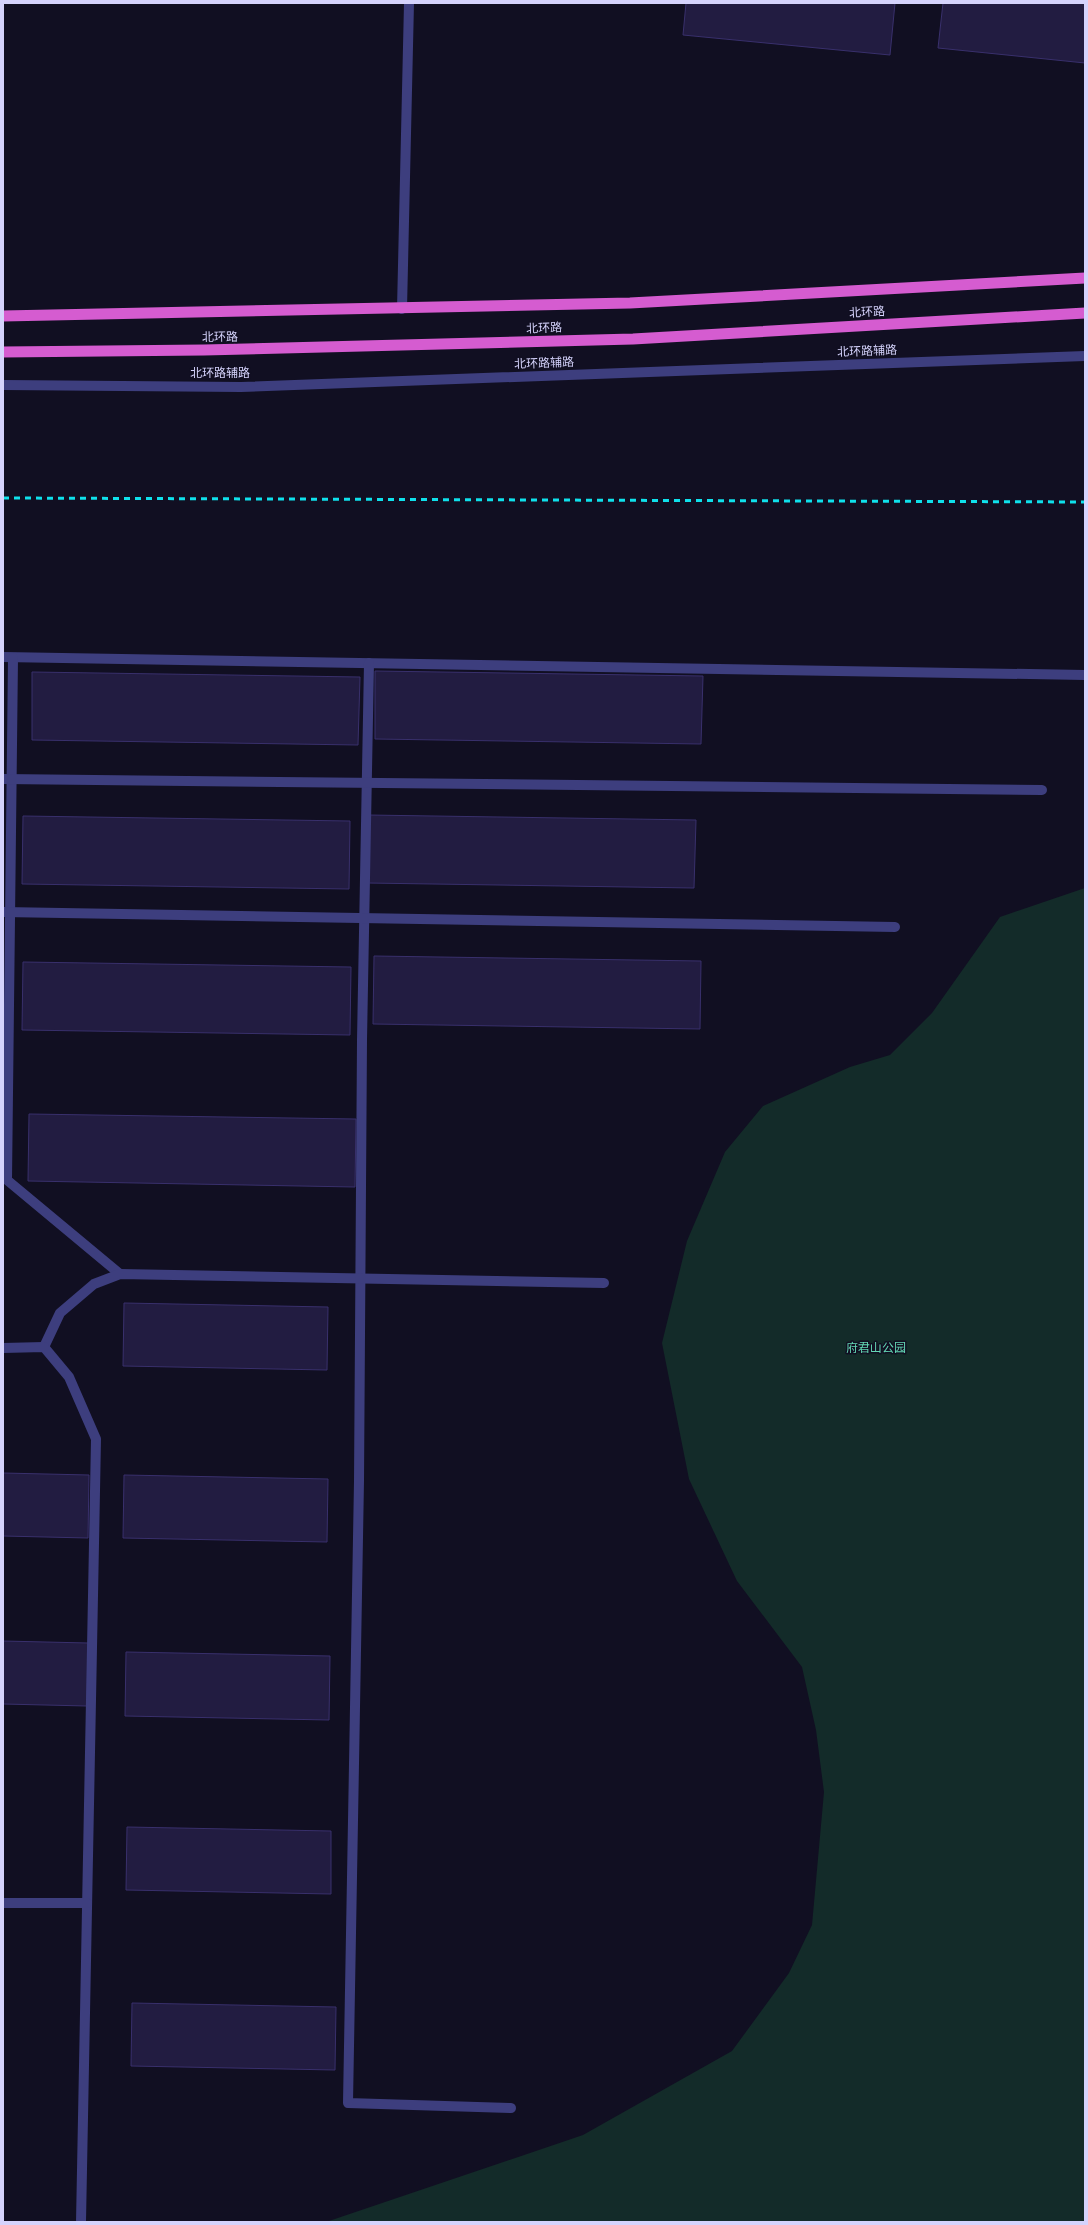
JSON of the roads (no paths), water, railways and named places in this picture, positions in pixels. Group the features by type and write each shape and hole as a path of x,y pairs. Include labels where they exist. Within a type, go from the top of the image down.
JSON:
{"highway":[{"name":"北环路","path":"3,316 630,303 1085,278"},
{"name":"北环路","path":"3,352 204,350 632,339 1085,312"}],"street":[{"path":"402,308 409,3"},
{"name":"北环路辅路","path":"3,385 241,387 1085,356"},
{"path":"120,1274 7,1180 6,912 8,657 1085,675"},
{"path":"370,663 364,918 359,1489 348,2103 511,2108"},
{"path":"7,779 1042,790"},
{"path":"6,912 895,927"},
{"path":"44,1347 60,1314 94,1284 120,1274 604,1283"},
{"path":"3,1348 44,1347"},
{"path":"44,1347 69,1377 96,1439 81,2222"},
{"path":"3,1902 87,1903"}],"railway":[{"path":"3,498 1085,502"}],"park label":[{"name":"府君山公园","path":"876,1348"}]}
